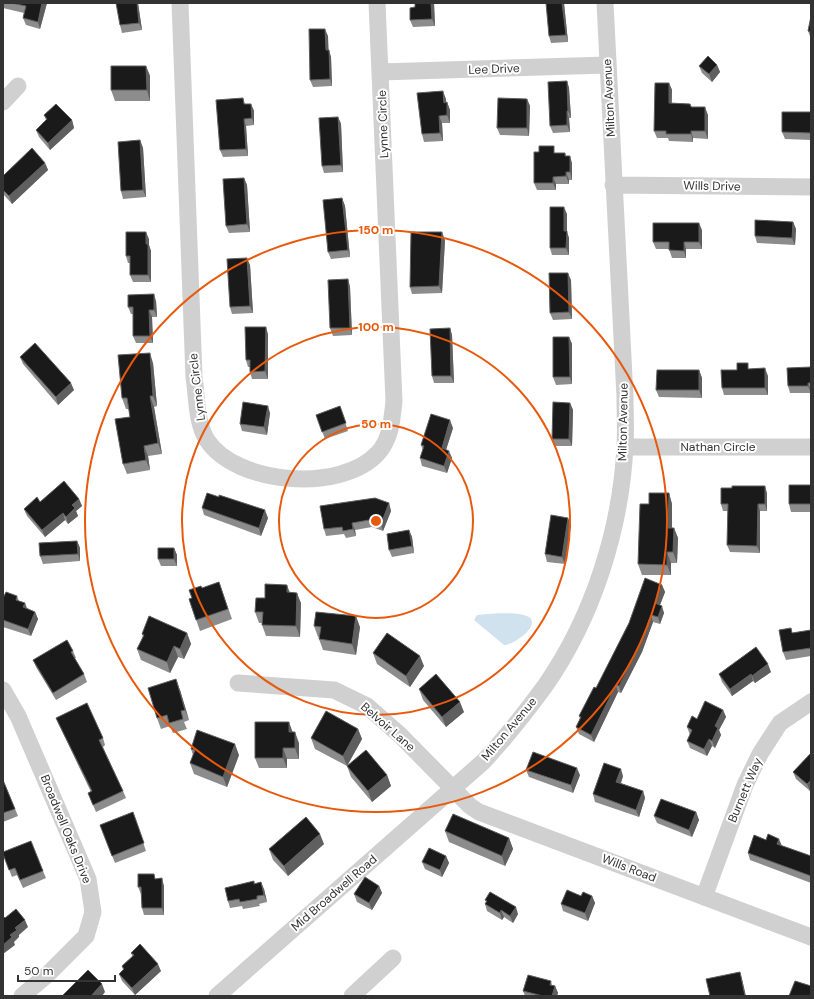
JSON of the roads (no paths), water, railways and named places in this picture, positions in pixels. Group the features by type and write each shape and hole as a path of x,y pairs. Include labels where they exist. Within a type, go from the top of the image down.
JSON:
{"street":[{"name":"Lynne Circle","path":"180,3 194,377 200,422 206,439 218,452 251,471 280,478 327,477 354,469 371,459 379,452 392,425 394,401 377,3"},
{"name":"Milton Avenue","path":"452,789 484,761 516,725 546,684 571,641 592,595 608,547 619,498 625,447 625,397 613,185 605,3"},
{"name":"Lee Drive","path":"380,72 607,65"},
{"path":"3,102 18,86"},
{"name":"Wills Drive","path":"613,185 811,187"},
{"name":"Nathan Circle","path":"625,447 811,447"},
{"name":"Belvoir Lane","path":"238,683 334,690 354,699 367,706 400,735 452,789"},
{"name":"Broadwell Oaks Drive","path":"3,690 18,716 88,879 94,912 86,936 47,975 22,996"},
{"name":"Burnett Way","path":"704,897 745,785 760,754 780,723 811,702"},
{"name":"Wills Road","path":"452,789 470,806 480,812 811,937"},
{"name":"Mid Broadwell Road","path":"217,996 452,789"},
{"path":"352,996 393,958"}],"water":[{"path":"497,613 520,614 529,617 532,621 529,630 519,639 504,645 474,620 477,615"}]}
